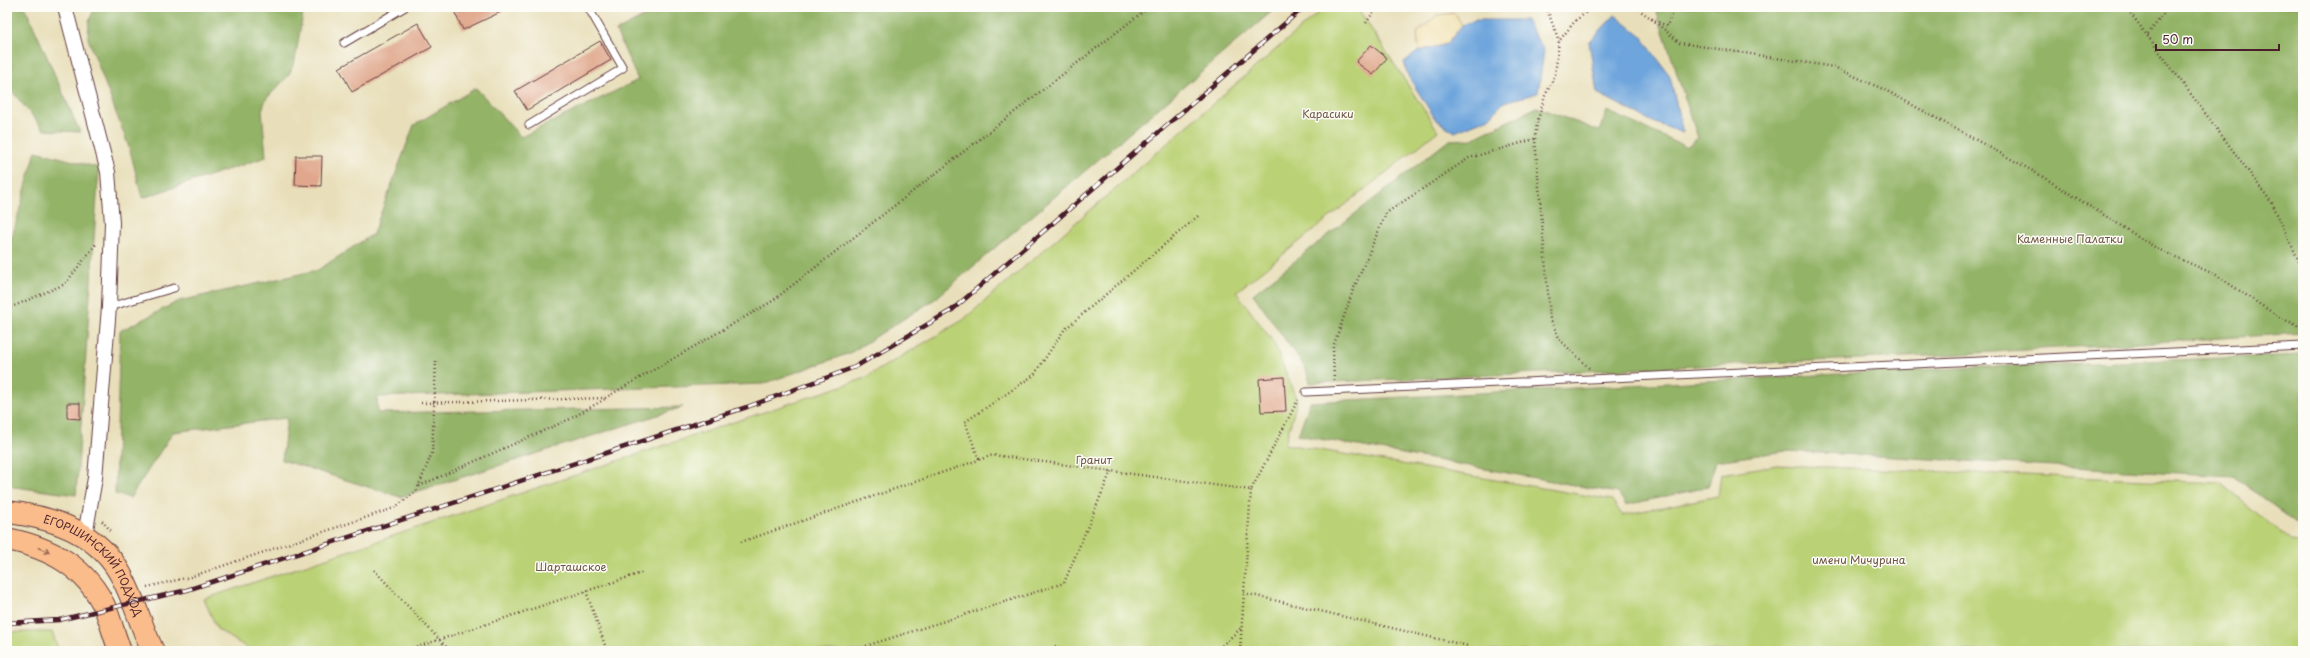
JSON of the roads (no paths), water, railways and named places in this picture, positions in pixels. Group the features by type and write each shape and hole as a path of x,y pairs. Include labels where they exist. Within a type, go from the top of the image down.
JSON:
{"main road":[{"name":"ЕГОРШИНСКИЙ ПОДХОД","path":"7,512 56,523 85,535 105,552 122,576 153,651"},
{"name":"ЕГОРШИНСКИЙ ПОДХОД","path":"7,539 44,549 59,556 81,573 91,584 106,610 120,651"}],"street":[{"path":"65,7 108,172 112,223 109,307 90,510 85,535"}],"lane":[{"path":"344,43 405,7"},
{"path":"529,124 623,68 588,7"},
{"path":"109,307 174,288"},
{"path":"1306,392 2303,346"}],"water":[{"path":"1615,15 1641,36 1670,76 1683,133 1655,123 1597,93 1589,42"},
{"path":"1476,20 1526,20 1544,51 1538,93 1504,102 1489,118 1455,132 1436,120 1408,76 1404,62 1419,51 1447,44 1462,25"}],"railway":[{"path":"7,623 59,620 187,590 747,407 855,367 952,310 1304,7"}],"park label":[{"name":"Карасики","path":"1328,114"},
{"name":"Каменные Палатки","path":"2070,239"},
{"name":"Гранит","path":"1094,460"},
{"name":"имени Мичурина","path":"1859,560"},
{"name":"Шарташское","path":"571,567"}]}
